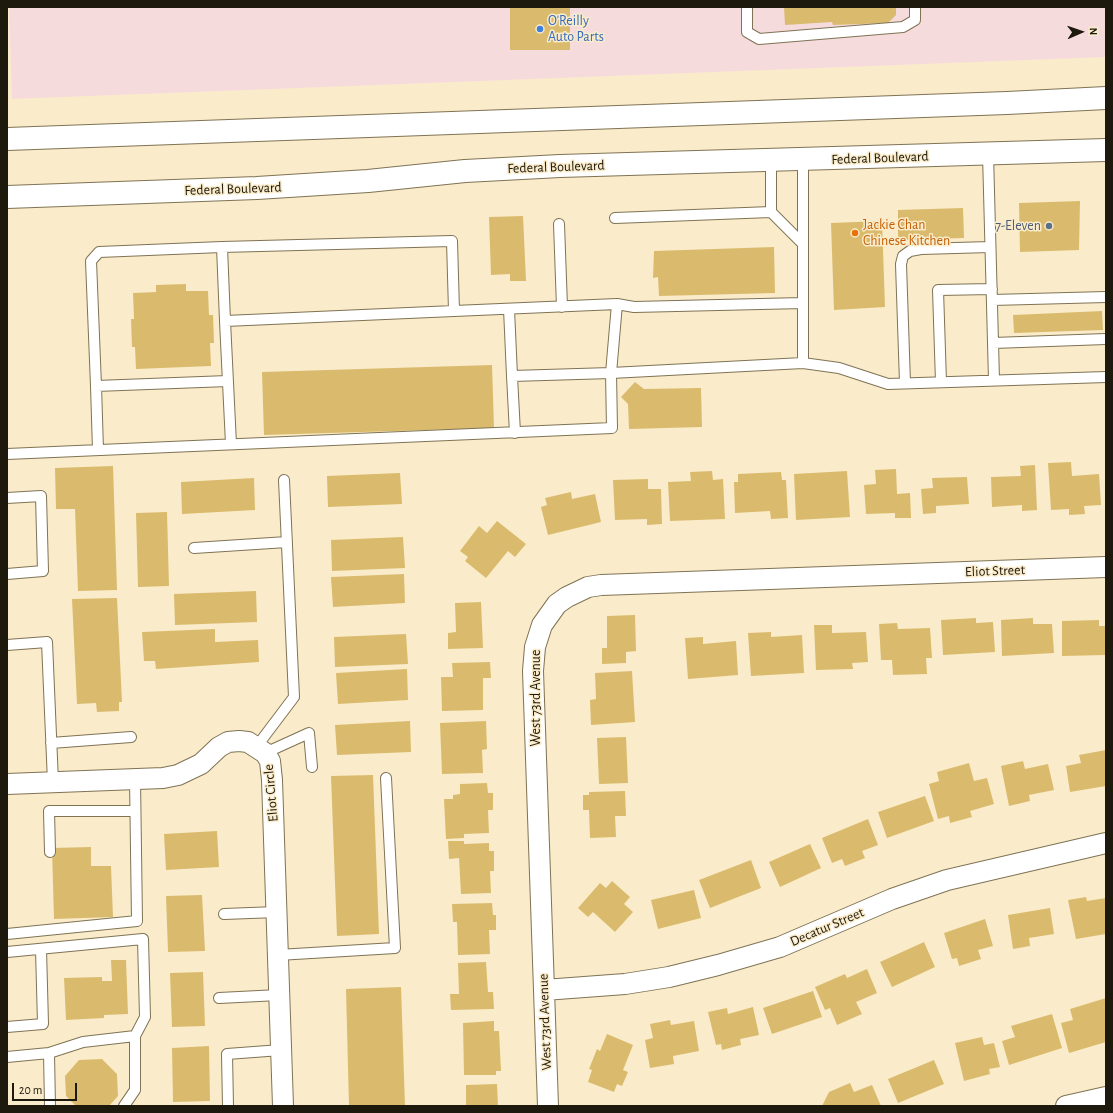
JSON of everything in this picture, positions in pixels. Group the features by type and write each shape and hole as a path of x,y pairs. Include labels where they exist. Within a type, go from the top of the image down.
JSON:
{"main road":[{"path":"7,139 968,105 1106,98"},
{"name":"Federal Boulevard","path":"7,197 257,188 368,181 465,171 560,166 1106,150"}],"street":[{"name":"Eliot Street","path":"884,575 1106,567"},
{"name":"West 73rd Avenue","path":"548,1106 533,671 535,648 542,625 548,614 567,597 588,587 601,585 884,575"},
{"name":"Eliot Circle","path":"7,784 163,778 190,771 201,764 219,747 228,742 248,742 261,750 270,761 272,780 283,1106"},
{"name":"Decatur Street","path":"544,990 625,984 669,977 718,965 780,947 892,899 947,880 1106,842"},
{"path":"1066,1106 1106,1097"}],"lane":[{"path":"747,7 747,32 759,39 903,27 915,20 915,7"},
{"path":"988,154 994,380"},
{"path":"771,160 771,212 803,244"},
{"path":"803,160 803,363"},
{"path":"615,218 771,212"},
{"path":"559,224 562,306"},
{"path":"98,450 91,261 99,252 452,241 454,311"},
{"path":"222,247 231,444"},
{"path":"904,383 901,264 903,256 910,251 921,249 990,247"},
{"path":"941,382 938,290 992,289"},
{"path":"992,300 1106,297"},
{"path":"225,321 617,304 634,306 803,303"},
{"path":"7,454 612,428 612,373 617,304"},
{"path":"509,309 515,433"},
{"path":"993,343 1106,339"},
{"path":"512,376 612,373 803,363 839,368 888,384 1106,377"},
{"path":"96,386 228,381"},
{"path":"261,750 294,697 284,480"},
{"path":"7,498 41,496 43,571 7,574"},
{"path":"194,548 287,542"},
{"path":"7,644 47,642 53,782"},
{"path":"261,750 308,733 312,767"},
{"path":"52,743 131,737"},
{"path":"278,955 395,948 386,778"},
{"path":"7,934 137,921 135,779"},
{"path":"50,852 49,811 135,810"},
{"path":"224,914 277,912"},
{"path":"7,952 143,940 145,1017 135,1036 135,1090 124,1106"},
{"path":"7,1026 43,1024 41,949"},
{"path":"219,998 279,995"},
{"path":"7,1058 49,1053 83,1042 135,1036"},
{"path":"228,1106 227,1054 281,1050"},
{"path":"49,1053 50,1106"}],"shaded area":[{"path":"9,7 1106,7 1106,57 12,99"}],"building":[{"name":"O'Reilly Auto Parts","path":"510,7 570,7 570,50 510,50"},
{"path":"784,7 896,7 896,15 888,23 833,25 832,22 785,25"},
{"name":"7-Eleven","path":"1080,201 1079,250 1020,252 1019,203"},
{"path":"963,208 964,238 898,240 898,210"},
{"path":"523,216 526,281 510,281 510,274 491,275 489,217"},
{"path":"882,221 885,307 834,310 831,223"},
{"path":"774,247 775,293 659,296 658,277 653,278 654,251"},
{"path":"186,284 186,291 208,291 209,315 213,315 214,343 210,343 211,366 136,369 135,347 132,347 131,319 134,319 133,293 156,292 156,285"},
{"path":"1102,311 1103,330 1014,333 1013,315"},
{"path":"492,365 494,428 264,435 262,372"},
{"path":"635,382 644,389 701,388 702,427 629,429 628,404 621,397"},
{"path":"1071,462 1072,476 1099,474 1101,505 1084,506 1085,514 1069,515 1069,509 1051,510 1048,463"},
{"path":"1035,465 1037,510 1022,511 1022,505 992,507 991,477 1021,476 1020,466"},
{"path":"113,466 117,590 78,591 75,509 56,509 55,468"},
{"path":"896,469 897,494 910,493 911,518 895,518 895,513 866,514 864,485 876,484 875,470"},
{"path":"712,471 713,480 723,479 725,519 670,521 668,482 691,481 690,472"},
{"path":"847,471 850,517 796,520 794,474"},
{"path":"781,472 782,480 786,480 788,518 771,519 770,511 735,513 734,482 738,482 738,474"},
{"path":"400,473 402,504 328,507 327,476"},
{"path":"967,477 969,504 936,506 936,513 923,514 921,489 933,488 932,478"},
{"path":"254,478 255,510 182,514 181,482"},
{"path":"648,479 648,489 661,489 662,524 647,525 647,519 615,520 613,480"},
{"path":"571,492 572,499 595,494 601,522 548,535 541,507 547,505 545,498"},
{"path":"167,512 169,586 138,587 136,513"},
{"path":"497,521 526,544 515,557 508,551 486,578 465,561 468,557 460,551 479,526 487,533"},
{"path":"403,537 405,568 332,571 331,540"},
{"path":"404,574 405,603 333,607 331,577"},
{"path":"256,591 257,622 175,625 174,594"},
{"path":"117,598 122,702 119,702 119,711 97,712 96,703 77,704 72,599"},
{"path":"481,602 483,648 448,649 448,633 456,632 455,603"},
{"path":"635,615 636,651 626,652 626,663 602,664 602,648 607,648 607,616"},
{"path":"976,618 976,623 993,622 995,652 943,655 941,620"},
{"path":"1033,618 1033,624 1052,624 1054,653 1002,656 1001,620"},
{"path":"1099,620 1099,626 1106,626 1106,655 1062,656 1062,621"},
{"path":"897,623 898,629 930,628 932,658 926,658 927,674 893,675 892,660 881,660 879,624"},
{"path":"814,625 832,625 832,633 866,632 868,662 852,663 853,669 816,670"},
{"path":"215,629 215,642 258,640 259,662 156,669 155,661 144,661 142,632"},
{"path":"771,632 771,637 802,635 804,673 751,676 748,633"},
{"path":"406,634 408,664 335,667 334,637"},
{"path":"703,637 703,644 736,641 738,675 688,679 685,638"},
{"path":"490,662 491,678 483,678 483,710 442,711 441,677 453,677 452,663"},
{"path":"407,669 408,700 338,704 336,673"},
{"path":"632,671 635,722 591,725 590,700 596,699 595,673"},
{"path":"410,721 411,752 337,755 335,725"},
{"path":"486,721 487,749 482,750 483,773 442,774 440,723"},
{"path":"626,737 628,783 599,784 597,738"},
{"path":"1106,750 1106,786 1070,792 1066,766 1081,763 1079,755"},
{"path":"1023,761 1025,769 1048,764 1054,790 1029,795 1030,801 1009,806 1001,766"},
{"path":"969,763 974,781 987,778 994,804 970,811 972,817 950,823 949,816 938,819 929,784 939,781 937,772"},
{"path":"373,775 379,934 337,936 331,776"},
{"path":"487,783 488,793 493,793 493,810 488,810 489,833 464,834 464,838 446,839 444,799 453,799 453,795 460,794 460,784"},
{"path":"625,791 626,816 615,816 616,837 590,838 589,810 583,810 583,795 589,795 589,792"},
{"path":"925,796 934,821 887,838 878,812"},
{"path":"868,819 878,845 862,851 865,858 845,866 842,859 832,863 822,838"},
{"path":"217,831 219,867 166,870 164,834"},
{"path":"448,841 464,841 464,844 489,843 489,851 494,851 494,871 490,871 491,893 461,894 459,858 449,859"},
{"path":"810,844 821,868 780,887 769,862"},
{"path":"91,847 91,866 111,866 113,917 54,919 52,848"},
{"path":"751,860 761,888 710,908 699,880"},
{"path":"612,881 630,897 624,904 633,912 615,932 593,912 588,917 578,908 600,883 606,888"},
{"path":"694,890 701,918 658,929 651,900"},
{"path":"202,895 205,951 168,952 166,896"},
{"path":"1086,897 1087,901 1106,898 1106,934 1076,939 1068,900"},
{"path":"492,903 493,915 496,915 496,930 489,930 490,954 458,955 457,922 453,922 452,904"},
{"path":"1050,908 1054,934 1029,938 1030,946 1013,949 1008,915"},
{"path":"985,919 993,946 978,950 981,959 959,966 957,958 952,959 944,933"},
{"path":"924,942 935,967 892,987 880,962"},
{"path":"111,960 126,960 128,1014 104,1015 104,1018 66,1020 64,978 102,977 102,981 112,981"},
{"path":"486,962 488,992 493,992 494,1009 451,1010 450,994 459,994 458,963"},
{"path":"867,969 877,993 856,1002 862,1014 837,1025 830,1008 825,1010 815,987 845,974 847,978"},
{"path":"203,972 205,1026 172,1027 170,973"},
{"path":"401,987 405,1106 349,1106 346,989"},
{"path":"813,991 822,1017 772,1034 763,1008"},
{"path":"1106,998 1106,1042 1069,1053 1061,1023 1073,1020 1070,1009"},
{"path":"753,1007 759,1035 740,1039 741,1045 722,1050 721,1044 716,1045 708,1012 727,1008 728,1014"},
{"path":"1052,1014 1062,1048 1009,1065 1002,1041 1015,1037 1011,1026"},
{"path":"670,1020 671,1025 694,1021 699,1051 673,1056 674,1064 650,1068 645,1040 653,1038 650,1024"},
{"path":"494,1021 494,1031 499,1031 501,1071 496,1071 496,1075 464,1075 463,1023"},
{"path":"607,1034 633,1045 623,1070 628,1072 622,1086 617,1084 614,1092 588,1082 592,1070 589,1069 597,1049 600,1051"},
{"path":"982,1037 984,1045 994,1043 1000,1067 989,1069 990,1074 964,1081 955,1043"},
{"path":"209,1046 210,1101 173,1102 172,1048"},
{"path":"102,1059 117,1074 118,1096 109,1106 76,1106 66,1096 65,1076 79,1060"},
{"path":"934,1060 944,1084 898,1103 888,1079"},
{"path":"850,1083 854,1092 872,1085 881,1106 822,1106 829,1092"},
{"path":"497,1084 498,1106 466,1106 466,1085"}],"place":[{"name":"O'Reilly Auto Parts","path":"540,29"},
{"name":"7-Eleven","path":"1049,226"},
{"name":"Jackie Chan Chinese Kitchen","path":"855,233"}]}
